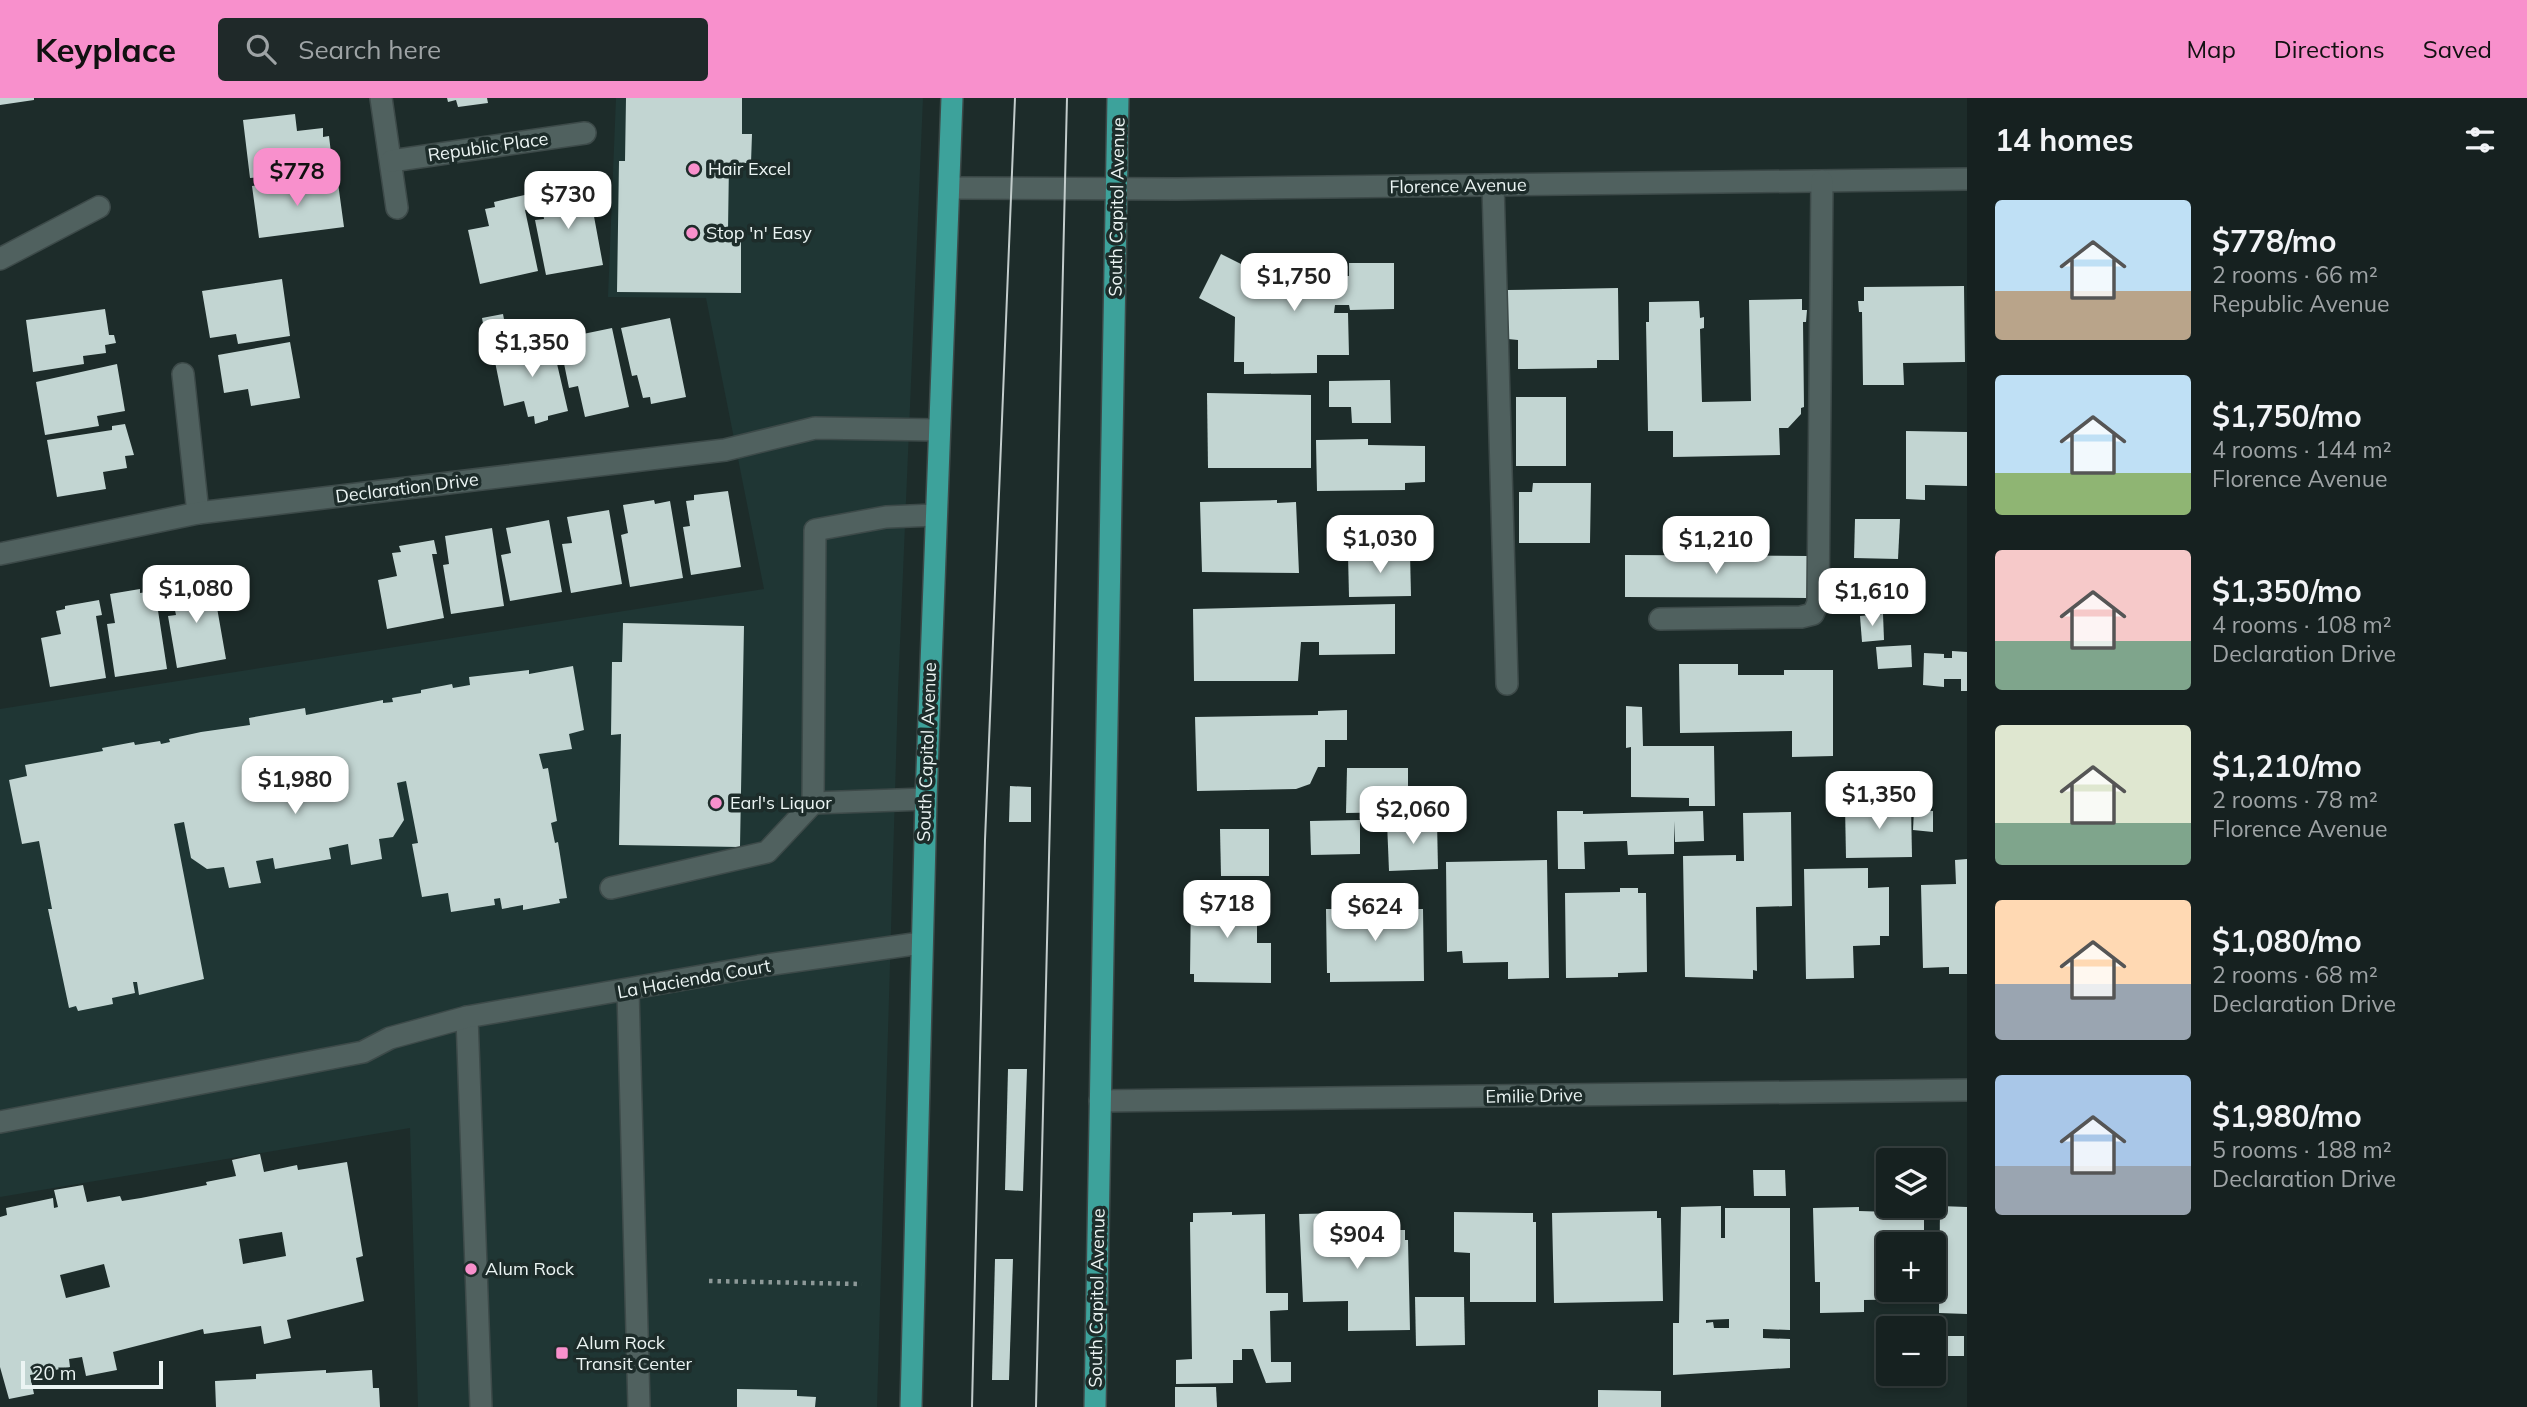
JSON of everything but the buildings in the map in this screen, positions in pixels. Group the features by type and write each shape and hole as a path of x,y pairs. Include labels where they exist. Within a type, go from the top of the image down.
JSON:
{"main road":[{"name":"South Capitol Avenue","path":"911,1407 921,943 952,98"},
{"name":"South Capitol Avenue","path":"1094,1407 1118,98"}],"street":[{"path":"381,98 397,208"},
{"name":"Republic Place","path":"391,161 585,133"},
{"name":"Florence Avenue","path":"949,188 1118,190 1967,179"},
{"path":"1660,619 1801,617 1813,614 1818,603 1822,181"},
{"path":"1493,185 1507,684"},
{"path":"0,259 99,207"},
{"path":"183,373 198,513"},
{"name":"Declaration Drive","path":"0,554 198,513 724,450 814,428 938,430"},
{"path":"611,888 767,852 813,803 816,530 886,517 935,515"},
{"path":"813,803 926,799"},
{"name":"La Hacienda Court","path":"0,1122 363,1052 390,1038 467,1017 759,966 921,943"},
{"path":"628,991 639,1407"},
{"path":"467,1017 481,1407"},
{"name":"Emilie Drive","path":"1100,1101 1967,1090"}],"path":[{"path":"709,1281 862,1284"}],"shaded area":[{"path":"616,98 923,98 898,691 877,1407 418,1407 410,1128 0,1197 0,709 764,589 706,298 608,297"}],"tram line":[{"path":"972,1407 985,840 1015,98"},
{"path":"1036,1407 1067,98"}],"place":[{"name":"Hair Excel","path":"694,169"},
{"name":"Stop 'n' Easy","path":"692,233"},
{"name":"Earl's Liquor","path":"716,803"},
{"name":"Alum Rock","path":"471,1269"},
{"name":"Alum Rock Transit Center","path":"562,1353"}]}
